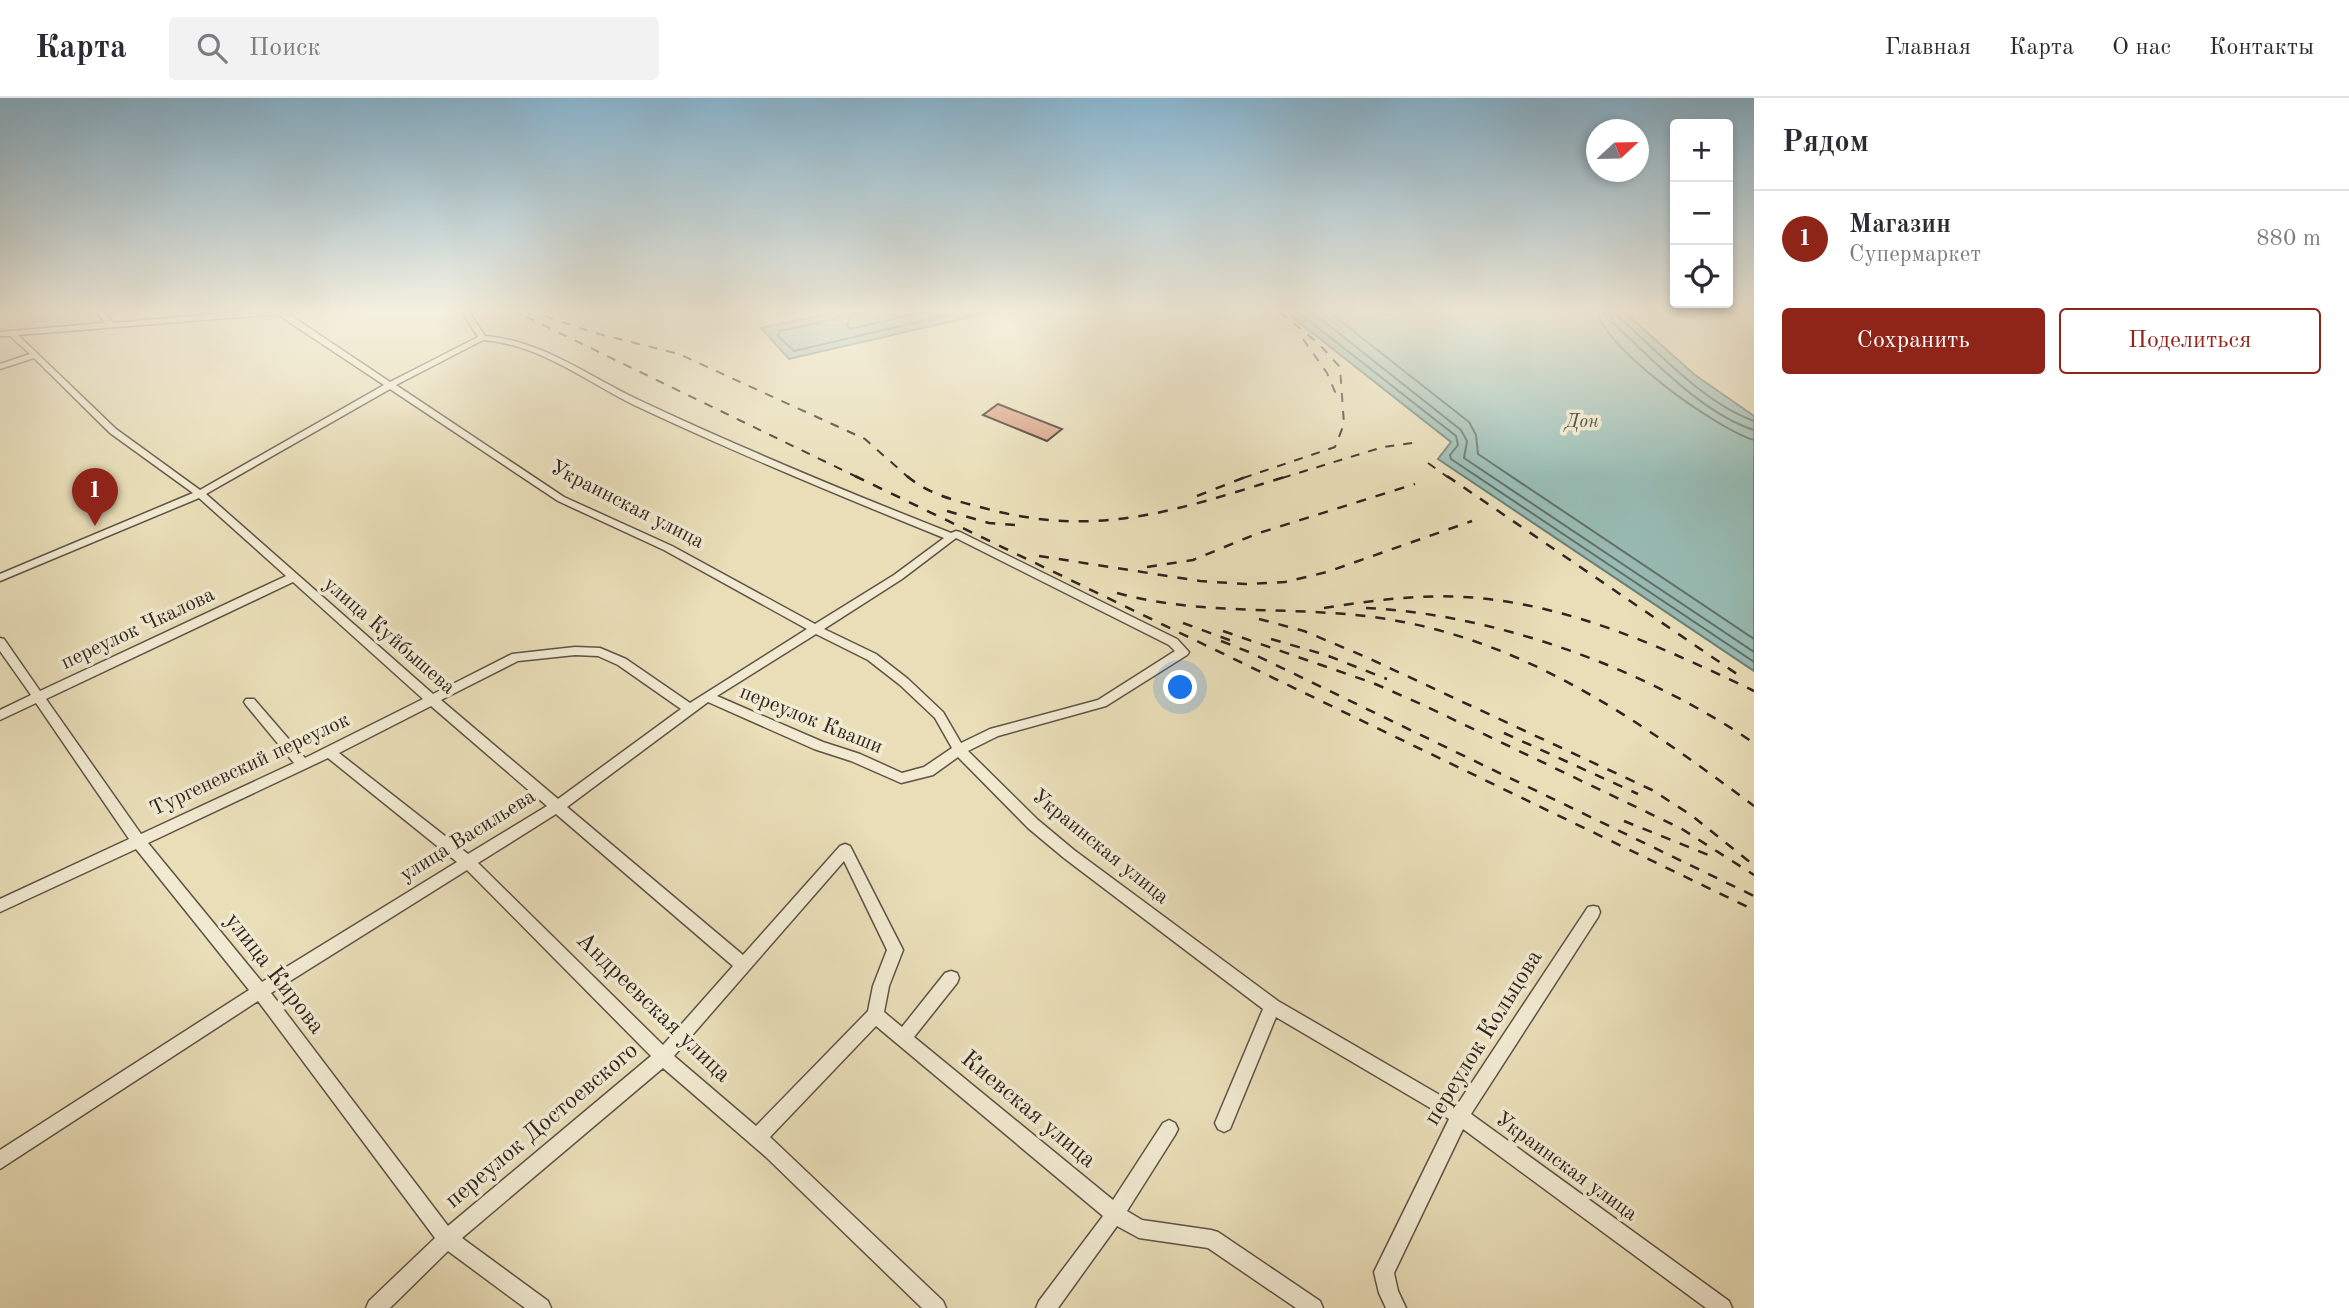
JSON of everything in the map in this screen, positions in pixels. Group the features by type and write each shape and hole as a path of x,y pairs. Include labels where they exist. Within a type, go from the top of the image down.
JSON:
{"street":[{"name":"улица Куйбышева","path":"47,365 113,431 200,494 430,698 744,966"},
{"name":"Украинская улица","path":"363,365 561,499 668,548 817,630 872,657 939,715 959,750 1033,824 1069,854 1272,1006 1460,1115 1722,1308"},
{"path":"0,578 200,494 428,365"},
{"path":"562,365 799,476 954,535 1173,642 1183,652 1102,703 994,732 959,750"},
{"name":"улица Васильева","path":"0,1160 260,992 558,806 707,697 898,577 954,535"},
{"name":"переулок Чкалова","path":"0,715 292,578"},
{"name":"улица Кирова","path":"0,642 138,841 260,992 447,1239 541,1308"},
{"name":"Тургеневский переулок","path":"0,906 303,765 430,698 516,657 576,651 600,652 622,663 691,710"},
{"name":"переулок Кваши","path":"707,697 901,778 928,771 959,750"},
{"path":"250,702 303,765"},
{"name":"Андреевская улица","path":"329,752 469,863 663,1057 757,1138 936,1308"},
{"name":"переулок Достоевского","path":"376,1308 447,1239 663,1057 845,850 894,950 881,986 875,1015"},
{"name":"переулок Кольцова","path":"1396,1308 1384,1272 1460,1115 1593,912"},
{"path":"903,1038 951,978"},
{"path":"1224,1123 1272,1006"},
{"path":"757,1138 875,1015"},
{"name":"Киевская улица","path":"875,1015 1115,1213 1139,1229 1211,1239 1313,1308"},
{"path":"1045,1308 1115,1213 1170,1129"}],"water":[{"name":"Дон","path":"1354,365 1684,365 1754,416 1754,671 1438,459 1451,442"}],"building":[{"path":"998,404 1062,429 1047,441 983,415"}],"railway":[{"path":"627,365 859,478"},
{"path":"704,365 865,439 909,478"},
{"path":"1322,365 1338,399"},
{"path":"1243,478 1335,447 1344,424 1339,365"},
{"path":"1282,478 1383,447 1420,442"},
{"path":"1428,463 1449,478"},
{"path":"855,476 1754,910"},
{"path":"907,476 932,492 960,502 1022,517 1062,521 1136,517 1210,500 1288,476"},
{"path":"1197,496 1248,476"},
{"path":"1447,476 1737,674"},
{"path":"1147,567 1193,560 1256,534 1415,484"},
{"path":"947,511 989,523 1015,525"},
{"path":"1039,556 1200,581 1245,584 1285,582 1327,572 1472,521"},
{"path":"1117,593 1183,605 1380,618 1433,629 1483,644 1532,664 1624,715 1754,806"},
{"path":"1324,608 1439,596 1514,603 1550,610 1620,632 1754,691"},
{"path":"1366,608 1416,612 1467,621 1568,650 1618,669 1666,692 1754,743"},
{"path":"1259,619 1304,631 1366,657 1652,790 1691,815 1751,863"},
{"path":"1183,623 1232,641"},
{"path":"1223,631 1373,683 1421,704 1682,829 1754,875"},
{"path":"1271,639 1326,655 1387,679"},
{"path":"1221,641 1249,652 1754,896"},
{"path":"1504,733 1638,794"},
{"path":"1624,821 1711,856"}],"place":[{"name":"Магазин","path":"95,526"}]}
